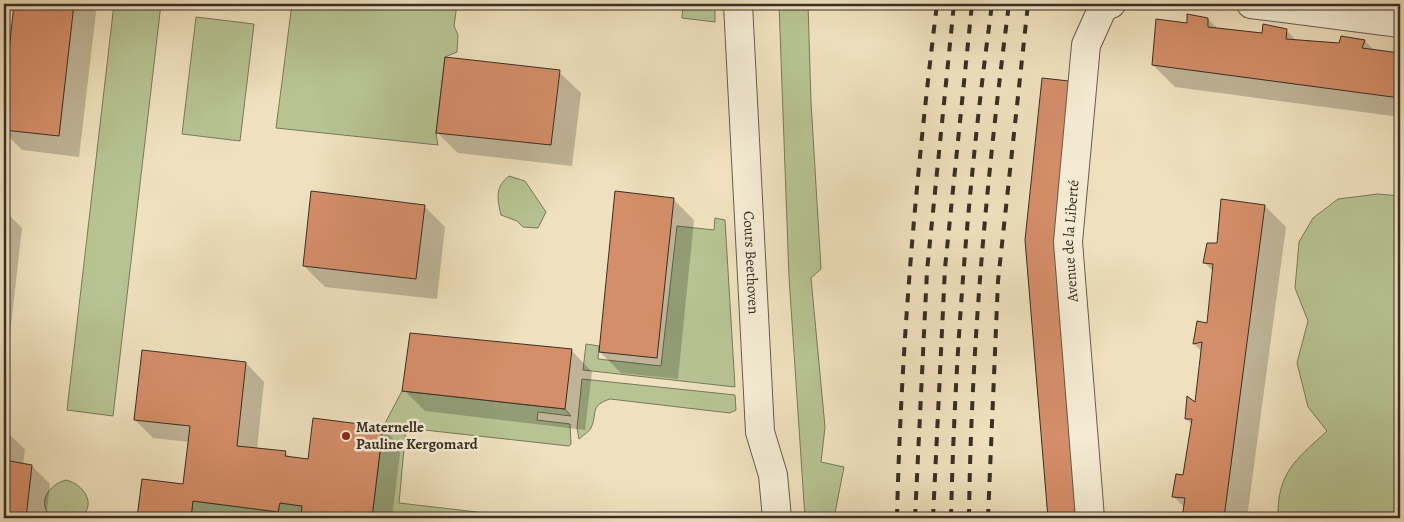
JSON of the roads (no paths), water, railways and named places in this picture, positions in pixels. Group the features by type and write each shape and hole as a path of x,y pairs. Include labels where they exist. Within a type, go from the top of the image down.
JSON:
{"street":[{"name":"Cours Beethoven","path":"738,4 760,432 773,475 777,518"},
{"name":"Avenue de la Liberté","path":"1090,518 1068,242 1086,45 1103,7 1111,4"},
{"path":"1251,4 1400,23"}],"railway":[{"path":"897,518 906,325 922,132 937,4"},
{"path":"915,518 927,271 954,4"},
{"path":"933,518 945,268 972,4"},
{"path":"951,518 956,389 964,261 976,132 992,4"},
{"path":"969,518 973,389 981,260 1009,4"},
{"path":"988,518 998,281 1028,4"}],"place":[{"name":"Maternelle Pauline Kergomard","path":"346,436"}]}
